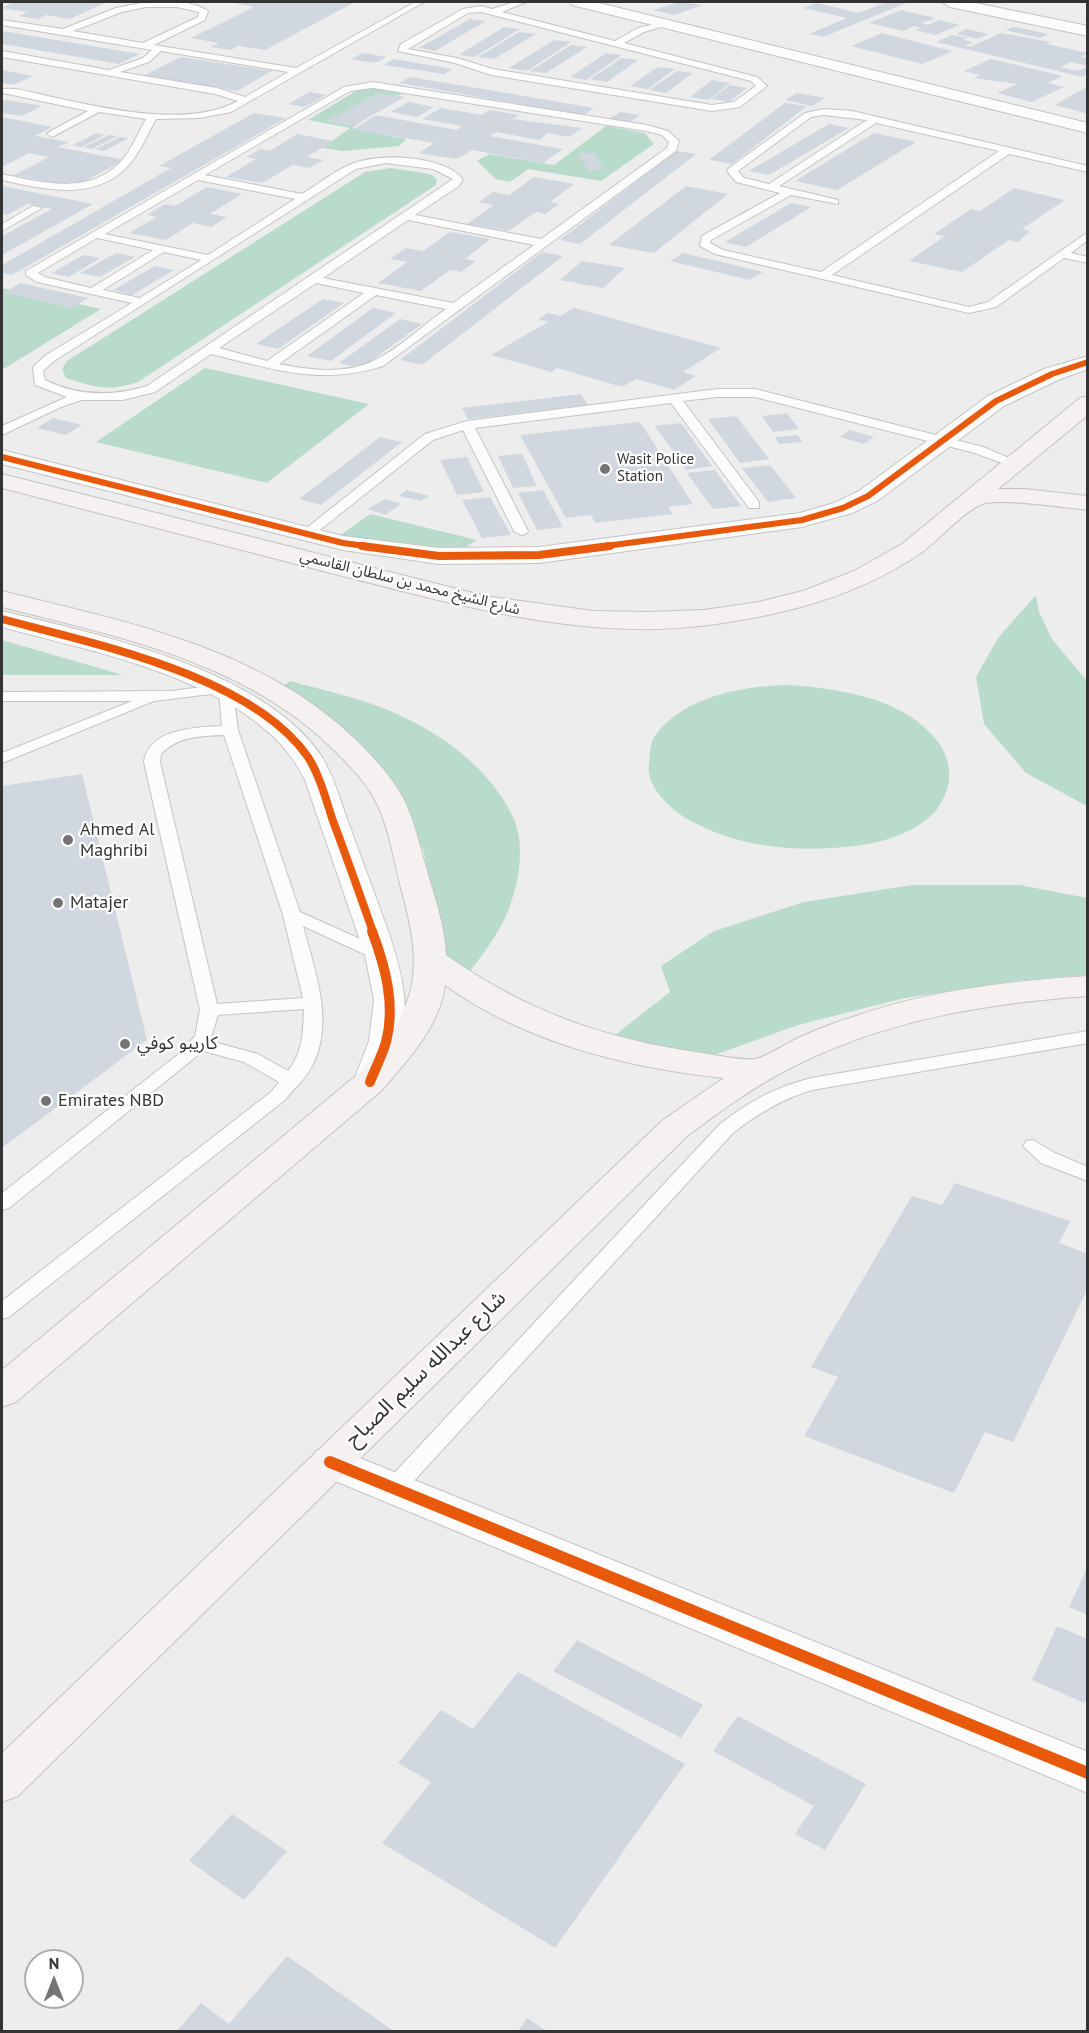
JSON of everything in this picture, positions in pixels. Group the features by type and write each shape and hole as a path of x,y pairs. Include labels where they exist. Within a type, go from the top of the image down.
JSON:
{"main road":[{"name":"شارع الشيخ محمد بن سلطان القاسمي","path":"2,481 485,604 563,617 635,620 727,614 765,608 834,589 889,564 1088,403"},
{"path":"974,497 1024,496 1088,503"},
{"path":"2,598 192,652 257,680 290,699 321,721 347,745 388,799 430,931 433,961 429,986 418,1018 392,1059 370,1082 5,1386"},
{"path":"433,961 465,985 504,1008 566,1034 639,1055 677,1062 758,1070"},
{"name":"شارع عبدالله سليم الصباح","path":"2,1782 675,1128 714,1097 758,1070 846,1029 904,1012 995,993 1088,986"}],"street":[{"path":"578,2 1088,128"},
{"path":"950,2 1088,31"},
{"path":"2,457 306,534 406,554 506,557 572,551 823,515 856,502 996,401 1023,387 1088,362"},
{"path":"2,619 142,660 222,690 263,714 287,734 307,756 319,780 381,955 390,1000 383,1051 370,1082"},
{"path":"330,1462 392,1490 1088,1773"}],"lane":[{"path":"6,91 152,117 182,117 214,113 245,100 420,2"},
{"path":"493,12 522,2"},
{"path":"64,32 123,6 137,3 170,3 197,8 205,13 202,18 144,46"},
{"path":"481,9 615,44 754,79 761,84 759,89 737,105 728,108 619,101 492,72 457,61 407,52 402,48 466,11 481,9"},
{"path":"2,22 297,71"},
{"path":"615,44 641,30 665,23"},
{"path":"105,72 137,64 152,56 159,48"},
{"path":"2,54 217,91 245,100"},
{"path":"142,302 35,279 30,273 342,91 364,85 391,86 657,130 670,137 674,145 389,358 362,370 343,374 315,374 212,350"},
{"path":"592,119 619,101"},
{"path":"52,134 100,108"},
{"path":"834,202 740,180 732,171 808,115 843,112 1088,169"},
{"path":"2,177 68,190 88,187 123,165 152,117"},
{"path":"771,188 875,119"},
{"path":"822,277 1008,150"},
{"path":"394,160 441,168 457,177 455,184 407,217 152,389 114,398 81,397 39,382 37,376 42,364 352,167 370,161 394,160"},
{"path":"198,177 305,198"},
{"path":"789,192 706,238 704,244 719,252 822,277 949,307 978,309 992,304 1088,235"},
{"path":"2,228 37,208"},
{"path":"407,217 543,243"},
{"path":"96,234 209,258"},
{"path":"92,292 162,249"},
{"path":"1062,254 1088,260"},
{"path":"316,280 454,308"},
{"path":"271,364 374,291"},
{"path":"22,419 51,388"},
{"path":"306,534 429,438 466,425 717,393 755,393 1020,459"},
{"path":"2,431 22,419 81,397"},
{"path":"675,399 754,505"},
{"path":"466,425 521,531"},
{"path":"2,696 158,696 222,690 230,730 292,915 313,1003 312,1042 305,1062 292,1082 278,1096 2,1312"},
{"path":"2,758 158,696"},
{"path":"2,1203 201,1044 208,1033 209,1010 152,762 153,753 168,739 192,733 230,730"},
{"path":"292,915 381,955"},
{"path":"209,1010 313,1003"},
{"path":"392,1490 726,1129 753,1106 783,1092 811,1084 1088,1037"},
{"path":"201,1044 251,1058 292,1082"},
{"path":"1033,1146 1048,1158 1088,1175"}],"green space":[{"path":"380,88 405,91 352,128 406,139 399,146 343,151 322,148 350,128 308,120 359,89"},
{"path":"606,126 645,133 654,144 601,181 528,169 510,182 496,179 477,161 489,154 554,165"},
{"path":"391,168 430,174 437,179 436,185 138,382 110,388 66,378 62,369 67,361 365,172"},
{"path":"2,288 101,309 2,370"},
{"path":"205,368 369,404 267,483 96,442"},
{"path":"370,514 477,540 458,552 335,539"},
{"path":"1036,595 1039,612 1052,639 1087,681 1087,806 1026,773 984,724 976,677 998,638"},
{"path":"2,640 123,675 2,675"},
{"path":"290,681 373,704 416,723 465,756 504,800 517,828 520,852 518,876 508,911 499,929 464,979 454,972 440,946 424,852 400,797 281,688"},
{"path":"784,685 827,689 869,698 887,704 920,723 934,736 944,751 949,767 948,784 941,803 934,812 915,828 878,842 811,849 767,846 724,836 684,817 664,801 650,779 649,771 650,749 654,737 666,723 696,703 713,697 748,688"},
{"path":"912,885 1020,885 1087,898 1087,975 1016,981 905,998 798,1025 695,1062 615,1035 670,992 661,966 714,931 804,902"}],"building":[{"path":"15,2 107,2 70,19 46,15 38,19 19,16 27,12 2,8"},
{"path":"230,2 355,2 265,50 238,46 231,50 211,47 219,43 191,38 254,7"},
{"path":"679,2 703,5 674,15 654,10"},
{"path":"887,2 909,2 823,37 809,34 847,18 803,8 817,3 859,13"},
{"path":"901,10 935,18 921,23 928,25 940,20 960,25 935,35 915,30 921,28 914,26 903,31 869,23"},
{"path":"470,19 486,21 435,51 419,48"},
{"path":"504,27 520,29 475,57 459,55"},
{"path":"1013,27 1048,34 1040,38 1005,30"},
{"path":"966,29 989,34 978,39 956,34"},
{"path":"2,31 140,54 119,64 2,44"},
{"path":"519,32 536,34 494,59 478,57"},
{"path":"882,33 953,51 922,64 851,46"},
{"path":"1001,33 1051,42 1047,44 1088,53 1081,57 1088,58 1088,66 1088,74 1083,77 936,42 952,35 968,38 964,40 973,42 965,46 970,47","holes":["1071,62 1088,66 1078,71 1061,67"]},
{"path":"554,40 571,42 527,71 509,68"},
{"path":"571,45 587,47 546,73 530,71"},
{"path":"363,53 387,57 375,63 351,59"},
{"path":"606,53 622,55 586,80 570,77"},
{"path":"181,57 272,71 237,91 145,75"},
{"path":"622,58 638,60 607,82 590,79"},
{"path":"393,59 453,69 444,74 384,65"},
{"path":"991,59 1063,76 1048,83 1064,87 1032,102 997,93 1017,84 974,78 980,75 964,71"},
{"path":"658,67 675,69 648,89 630,86"},
{"path":"2,70 33,76 13,85 2,83"},
{"path":"677,71 693,73 666,93 649,90"},
{"path":"410,77 594,108 584,115 399,83"},
{"path":"712,80 730,83 709,100 690,97"},
{"path":"730,85 747,88 729,102 711,99"},
{"path":"1088,86 1088,114 1055,105"},
{"path":"310,92 326,95 304,107 288,104"},
{"path":"379,93 405,97 353,126 327,121"},
{"path":"797,93 825,98 812,106 785,100"},
{"path":"6,100 42,106 22,116 2,113 2,102"},
{"path":"408,102 434,107 417,117 391,112"},
{"path":"785,103 807,106 732,164 709,160"},
{"path":"441,108 482,115 490,110 519,115 512,119 582,128 569,137 548,133 539,140 496,132 490,136 563,149 543,163 472,150 457,159 419,153 434,143 354,129 376,115 457,130 462,126 422,119"},
{"path":"620,112 640,115 630,122 609,119"},
{"path":"254,113 286,118 12,275 2,273 2,265 171,168 159,166"},
{"path":"2,117 52,127 35,136 69,142 58,147 124,160 74,187 14,175 49,157 29,153 2,167"},
{"path":"829,124 849,128 769,175 749,171"},
{"path":"97,133 105,135 81,147 73,145"},
{"path":"874,133 916,142 837,190 795,181"},
{"path":"297,134 334,141 307,157 324,160 310,168 293,165 262,183 226,177 256,159 246,157 261,149 270,151"},
{"path":"109,135 117,136 92,149 84,147"},
{"path":"120,137 129,138 104,151 95,149"},
{"path":"676,151 696,154 580,244 560,240"},
{"path":"594,153 604,170 589,171 578,154"},
{"path":"534,177 574,184 550,202 559,204 545,214 536,212 509,231 467,224 494,205 479,202 493,192 509,195"},
{"path":"2,186 93,204 2,255 2,236 52,209 27,204 7,215 2,213"},
{"path":"686,186 728,194 654,253 609,245"},
{"path":"207,187 242,194 210,214 227,217 211,227 193,223 166,240 129,233 157,217 147,215 165,204 175,206"},
{"path":"1014,188 1065,200 1022,229 1030,231 1018,242 1009,240 962,272 909,261 945,236 934,234 971,209 980,211"},
{"path":"791,203 811,207 746,247 725,242"},
{"path":"450,232 491,239 465,259 476,261 461,272 450,270 421,291 378,283 407,262 390,259 406,248 423,251"},
{"path":"542,252 563,256 422,365 400,360"},
{"path":"116,253 135,257 100,277 80,273"},
{"path":"683,253 763,272 750,280 670,261"},
{"path":"83,255 100,258 69,277 52,273"},
{"path":"582,261 625,268 603,288 560,280"},
{"path":"155,266 174,270 132,295 113,290"},
{"path":"20,283 88,298 72,308 4,293"},
{"path":"323,299 344,303 278,349 256,344"},
{"path":"373,308 396,313 331,361 307,356"},
{"path":"574,308 721,348 683,372 696,376 674,390 636,379 622,387 557,368 551,372 491,355 548,322 538,319 548,313 560,316"},
{"path":"400,319 422,324 361,368 339,363"},
{"path":"581,394 588,405 468,419 462,408"},
{"path":"787,413 799,429 773,432 762,416"},
{"path":"736,416 769,459 740,463 708,419"},
{"path":"53,418 82,425 66,435 37,428"},
{"name":"Wasit Police Station","path":"640,422 693,504 668,507 673,514 595,523 591,515 566,518 520,435"},
{"path":"681,423 712,466 686,470 655,426"},
{"path":"850,430 874,437 864,444 840,437"},
{"path":"798,435 802,442 779,444 775,437"},
{"path":"380,437 402,442 321,505 299,499"},
{"path":"522,454 537,486 513,488 498,456"},
{"path":"467,457 484,492 457,495 440,460"},
{"path":"770,465 796,498 768,502 742,468"},
{"path":"715,470 741,506 713,509 687,473"},
{"path":"407,490 429,496 421,501 399,496"},
{"path":"543,490 563,527 537,530 518,493"},
{"path":"490,497 511,535 482,538 462,500"},
{"path":"385,499 401,504 385,515 368,509"},
{"name":"Matajer","path":"82,774 147,1040 2,1148 2,786"},
{"path":"955,1183 1070,1221 1059,1243 1088,1254 1088,1288 1013,1442 985,1432 954,1493 804,1436 838,1377 811,1367 912,1196 942,1205"},
{"path":"1088,1566 1088,1615 1069,1607"},
{"path":"1057,1626 1088,1639 1088,1696 1084,1703 1032,1680"},
{"path":"577,1640 703,1705 681,1738 553,1671"},
{"path":"518,1672 685,1764 555,1948 382,1843 431,1782 398,1763 441,1710 473,1729"},
{"path":"738,1716 866,1784 825,1850 795,1834 814,1806 713,1751"},
{"path":"232,1814 287,1851 244,1900 189,1861"},
{"path":"287,1956 395,2032 176,2032 201,2003 229,2024"},
{"path":"527,2018 548,2032 517,2032"}],"cycle path":[{"path":"2,457 343,543 439,556 539,555 802,520 843,508 868,496 996,401 1052,374 1088,362"},
{"path":"2,619 123,652 209,684 248,704 281,728 306,755 319,780 381,955 390,1000 386,1041 370,1082"},
{"path":"330,1462 1088,1773"}],"place":[{"name":"Wasit Police Station","path":"605,469"},
{"name":"Ahmed Al Maghribi","path":"68,840"},
{"name":"Matajer","path":"58,903"},
{"name":"كاريبو كوفي","path":"125,1044"},
{"name":"Emirates NBD","path":"46,1101"}]}
